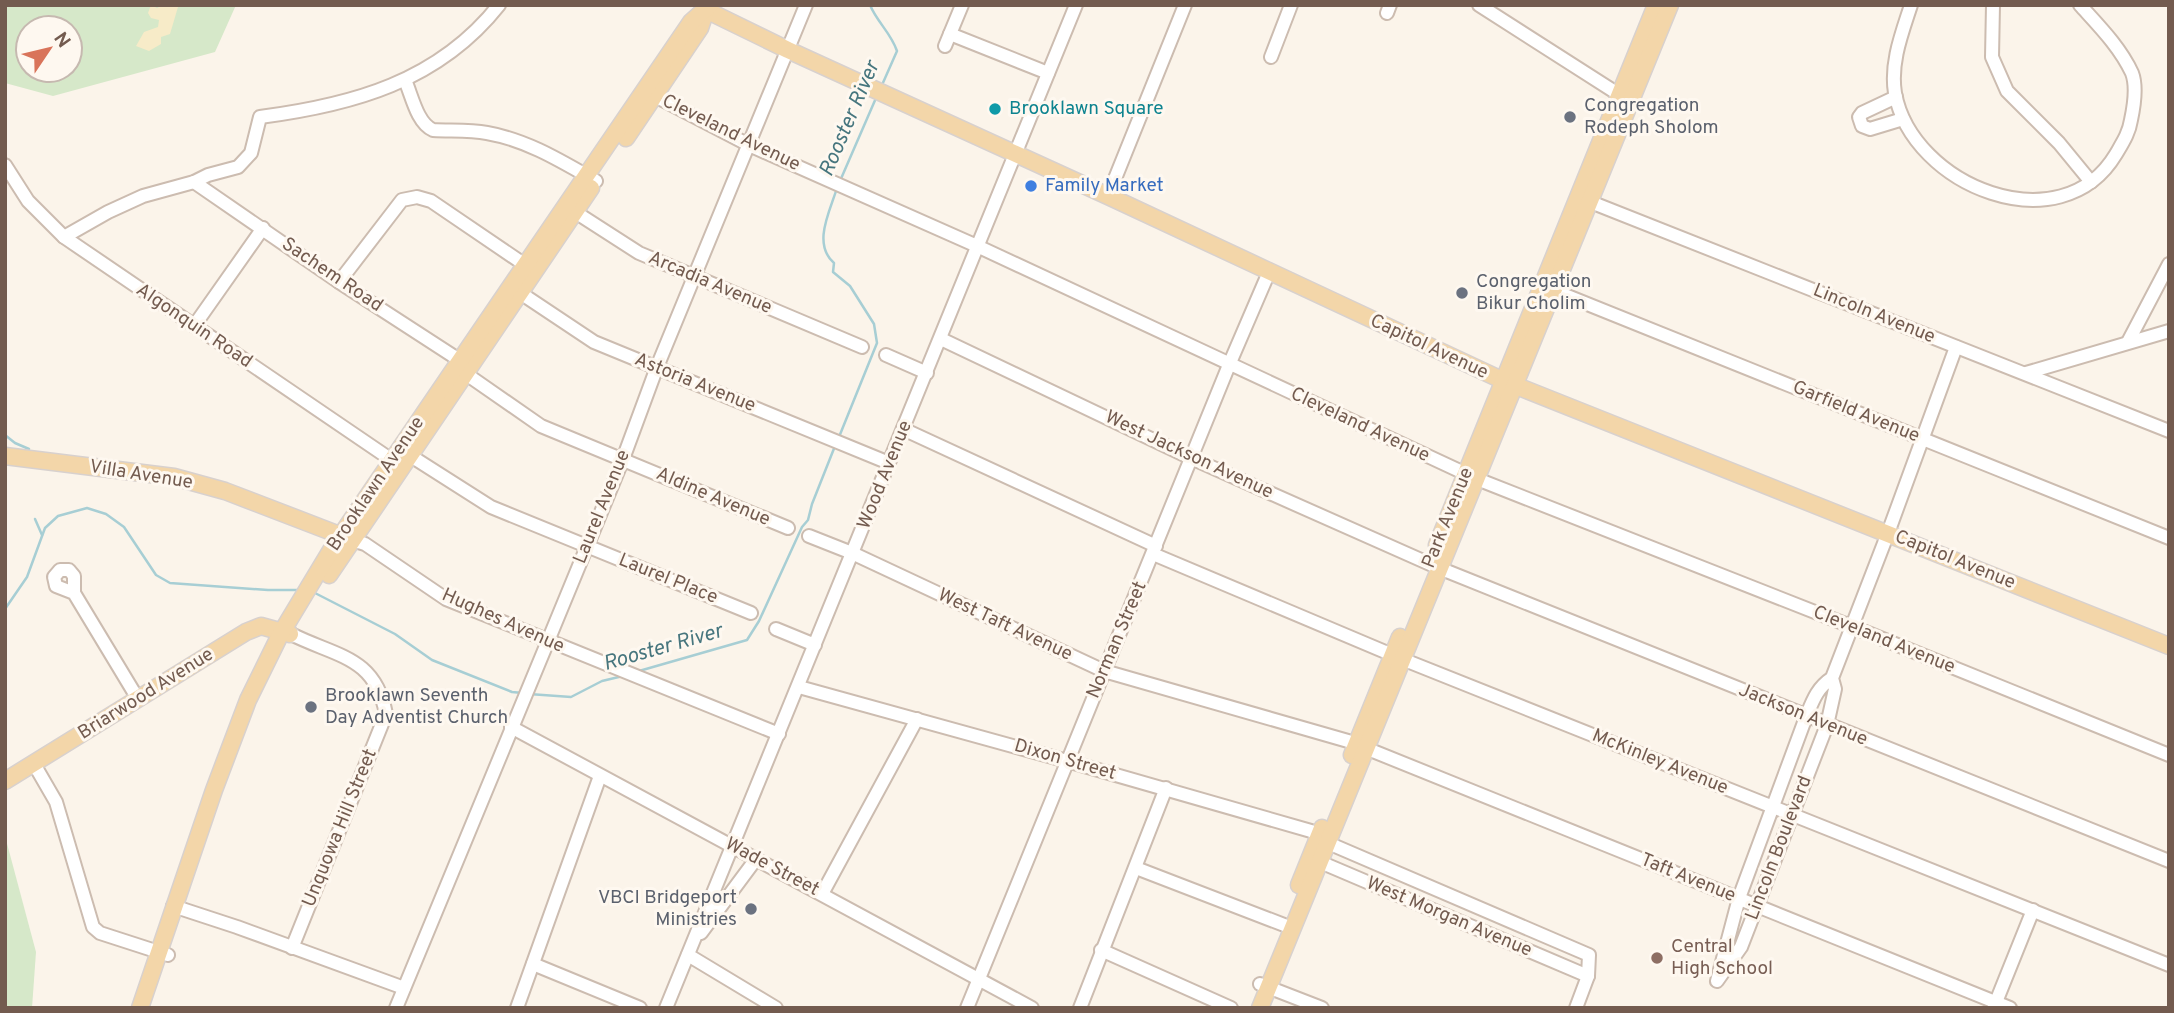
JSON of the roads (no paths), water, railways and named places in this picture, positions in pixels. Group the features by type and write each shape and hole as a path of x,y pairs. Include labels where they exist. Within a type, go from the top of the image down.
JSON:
{"main road":[{"name":"Park Avenue","path":"1652,32 1656,5"},
{"name":"Park Avenue","path":"1249,1008 1264,985 1652,32 1670,5"},
{"name":"Capitol Avenue","path":"706,7 788,50 1510,384 2169,646"},
{"name":"Brooklawn Avenue","path":"140,1008 163,953 248,700 346,538 592,179 649,93 691,22 706,7"},
{"name":"Villa Avenue","path":"5,456 174,477 236,495 346,538"},
{"name":"Briarwood Avenue","path":"5,781 246,632 261,626 287,632"},
{"name":"Brooklawn Avenue","path":"151,1008 163,953"},
{"name":"Park Avenue","path":"1260,1008 1264,985"}],"street":[{"path":"64,237 143,196 194,183 208,174 238,167 251,153 260,117 317,110 405,80 461,44 499,5"},
{"name":"Laurel Avenue","path":"396,1008 806,5"},
{"path":"962,5 948,40 1048,73"},
{"name":"Wood Avenue","path":"666,1008 1076,5"},
{"path":"1108,196 1185,5"},
{"path":"1271,57 1292,5"},
{"path":"1479,5 1625,98"},
{"path":"1912,5 1896,55 1896,97 1907,130 1928,156 1951,174 1981,190 2005,197 2060,198 2091,182 2110,164 2129,133 2134,104 2133,75 2111,39 2080,5"},
{"path":"1993,5 1992,57 2007,90 2059,143 2091,182"},
{"path":"405,80 421,120 427,128 486,133 511,139 551,155 592,179"},
{"name":"Cleveland Avenue","path":"649,93 750,145 977,246 1471,476 1852,626 2169,755"},
{"path":"1896,97 1859,117 1862,125 1870,129 1903,119"},
{"name":"Algonquin Road","path":"5,165 28,201 64,237 194,327 401,458"},
{"name":"Sachem Road","path":"194,183 463,367"},
{"path":"339,282 401,200 409,197 431,201 529,268"},
{"name":"Lincoln Avenue","path":"1585,200 2169,431"},
{"name":"Arcadia Avenue","path":"570,209 639,253 862,347"},
{"path":"194,327 263,228"},
{"path":"2128,342 2169,264"},
{"name":"Norman Street","path":"967,1008 1269,272"},
{"name":"Garfield Avenue","path":"1549,289 2169,538"},
{"name":"Astoria Avenue","path":"515,290 594,342 889,463"},
{"path":"2026,373 2169,331"},
{"name":"West Jackson Avenue","path":"940,339 1191,458 1434,566"},
{"name":"Lincoln Boulevard","path":"1832,678 1835,689 1827,725 1741,947 1717,981 1739,898 1806,716 1815,694 1832,678 1956,347"},
{"path":"886,355 927,373"},
{"name":"Aldine Avenue","path":"463,367 541,426 788,528"},
{"name":"McKinley Avenue","path":"903,429 1155,550 1397,657 2169,965"},
{"name":"Laurel Place","path":"401,458 491,507 751,613"},
{"name":"West Taft Avenue","path":"809,536 852,553 1104,671 1361,747"},
{"name":"Hughes Avenue","path":"346,538 365,544 446,599 779,734"},
{"name":"Jackson Avenue","path":"1434,566 2169,861"},
{"path":"74,593 138,699"},
{"path":"776,629 815,645"},
{"name":"Unquowa Hill Street","path":"287,632 357,664 368,672 383,697 386,714 292,948"},
{"name":"Dixon Street","path":"799,687 1166,788 1323,838"},
{"path":"822,894 917,719"},
{"name":"Wade Street","path":"511,727 1032,1008"},
{"name":"Taft Avenue","path":"1361,747 1739,898 1995,1005 2010,1008"},
{"path":"34,764 56,802 93,927 100,933 163,953"},
{"path":"517,1008 600,776"},
{"path":"1080,1008 1166,788"},
{"name":"West Morgan Avenue","path":"1315,860 1588,976 1588,955 1323,838"},
{"name":"Wood Avenue","path":"690,949 756,859"},
{"path":"1136,868 1288,926"},
{"path":"178,907 404,988"},
{"path":"1995,1005 2033,910"},
{"path":"690,949 776,1008"},
{"path":"1101,950 1231,1008"},
{"path":"533,964 640,1008"},
{"path":"1576,1008 1588,976"},
{"path":"1264,985 1322,1008"}],"waterway":[{"name":"Rooster River","path":"870,5 897,51 882,85"},
{"name":"Rooster River","path":"840,181 876,98"},
{"name":"Rooster River","path":"837,188 827,217 824,246 834,263 833,272 850,286 874,324 877,343 839,437"},
{"path":"5,435 29,449"},
{"name":"Rooster River","path":"639,671 747,640 759,621 802,527 808,520 835,446"},
{"name":"Rooster River","path":"5,609 27,577 45,528 58,516 87,508 106,514 124,527 156,575 170,583 299,590"},
{"path":"35,519 42,535"},
{"name":"Rooster River","path":"313,592 395,634 432,660 512,692 523,693"},
{"name":"Rooster River","path":"529,694 571,697 602,681 623,676"}],"place":[{"name":"Brooklawn Square","path":"995,109"},
{"name":"Congregation Rodeph Sholom","path":"1570,117"},
{"name":"Family Market","path":"1031,186"},
{"name":"Congregation Bikur Cholim","path":"1462,293"},
{"name":"Brooklawn Seventh Day Adventist Church","path":"311,707"},
{"name":"VBCI Bridgeport Ministries","path":"751,909"},
{"name":"Central High School","path":"1657,958"}]}
